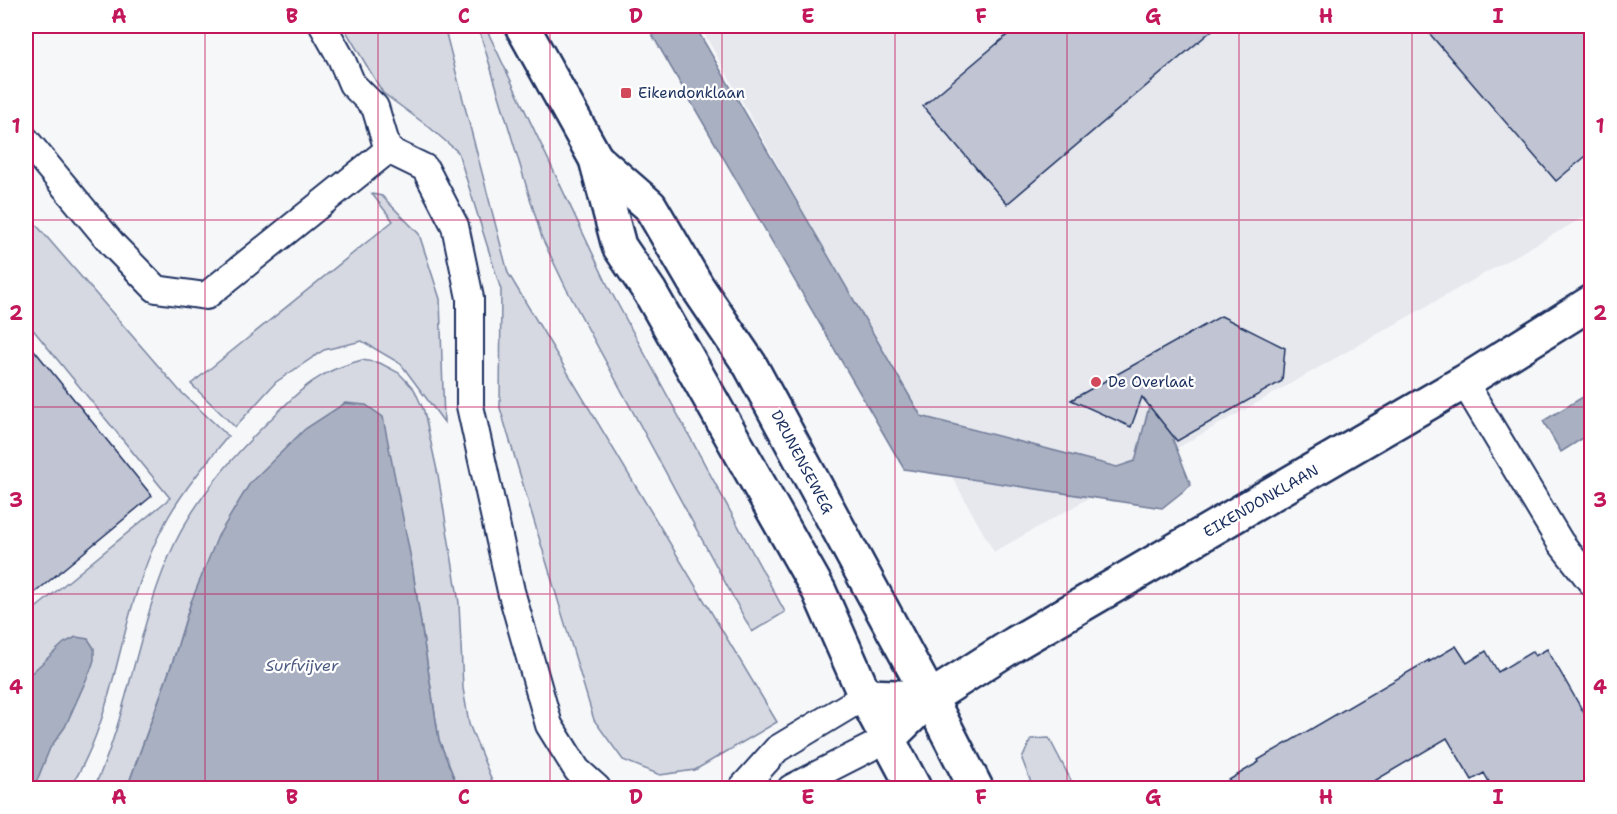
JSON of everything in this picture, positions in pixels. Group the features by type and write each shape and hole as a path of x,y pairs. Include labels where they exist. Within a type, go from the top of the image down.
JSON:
{"street":[{"name":"DRUNENSEWEG","path":"522,26 596,159 619,246 650,292 819,591 865,696 914,789"},
{"name":"DRUNENSEWEG","path":"596,159 650,206 698,288 750,365 930,698 976,789"},
{"name":"EIKENDONKLAAN","path":"889,738 930,698 1016,643 1464,382 1592,302"},
{"path":"865,696 930,698"}],"lane":[{"path":"323,26 352,84 375,107 388,150 426,168 455,226 470,298 470,406 511,591 549,725 577,770 597,789"},
{"path":"26,140 113,245 156,289 206,296 388,150"},
{"path":"1464,382 1560,542 1592,583"},
{"path":"742,789 777,749 865,696"},
{"path":"791,789 889,738"}],"shaded area":[{"path":"343,26 444,26 508,273 777,722 695,770 660,775 623,760 594,720 500,408 501,290 458,152 383,93"},
{"path":"478,26 485,26 609,288 785,612 752,632 566,288 542,238"},
{"name":"De Overlaat","path":"700,26 1591,26 1591,213 994,552"},
{"path":"372,194 382,196 419,234 440,299 444,422 401,364 362,341 324,350 276,382 235,427 191,384 393,221"},
{"path":"26,213 179,390 228,436 192,481 168,517 153,548 132,607 100,723 82,767 70,788 26,788 26,616 170,498 26,321"},
{"path":"362,360 380,363 399,373 414,389 424,411 438,475 459,603 463,688 469,724 495,788 458,788 439,740 411,559 191,602 174,658 127,788 94,788 117,728 162,573 193,510 240,451 298,392 332,370"},
{"path":"1049,738 1075,788 1033,788 1022,759 1031,739"}],"water":[{"path":"647,26 695,26 921,416 1117,467 1135,461 1151,399 1202,410 1173,440 1191,485 1162,508 904,469"},
{"path":"1591,392 1591,433 1561,452 1543,421"},
{"name":"Surfvijver","path":"345,403 366,405 383,417 411,559 439,740 458,788 127,788 174,658 191,602 218,536 250,483 305,429"},
{"path":"76,637 88,639 94,648 94,660 65,727 50,748 34,788 26,788 26,678 64,643"}],"building":[{"path":"1018,26 1217,26 1007,204 923,106"},
{"path":"1423,26 1592,26 1592,151 1556,181"},
{"path":"1221,316 1285,348 1282,381 1177,441 1142,397 1131,427 1071,400"},
{"path":"26,340 152,496 26,600"},
{"path":"1456,646 1467,663 1486,651 1498,672 1533,651 1535,656 1547,649 1592,727 1592,789 1493,789 1484,773 1472,780 1447,738 1361,789 1214,789 1259,762 1258,760"}],"place":[{"name":"Eikendonklaan","path":"626,93"},
{"name":"De Overlaat","path":"1096,382"}]}
